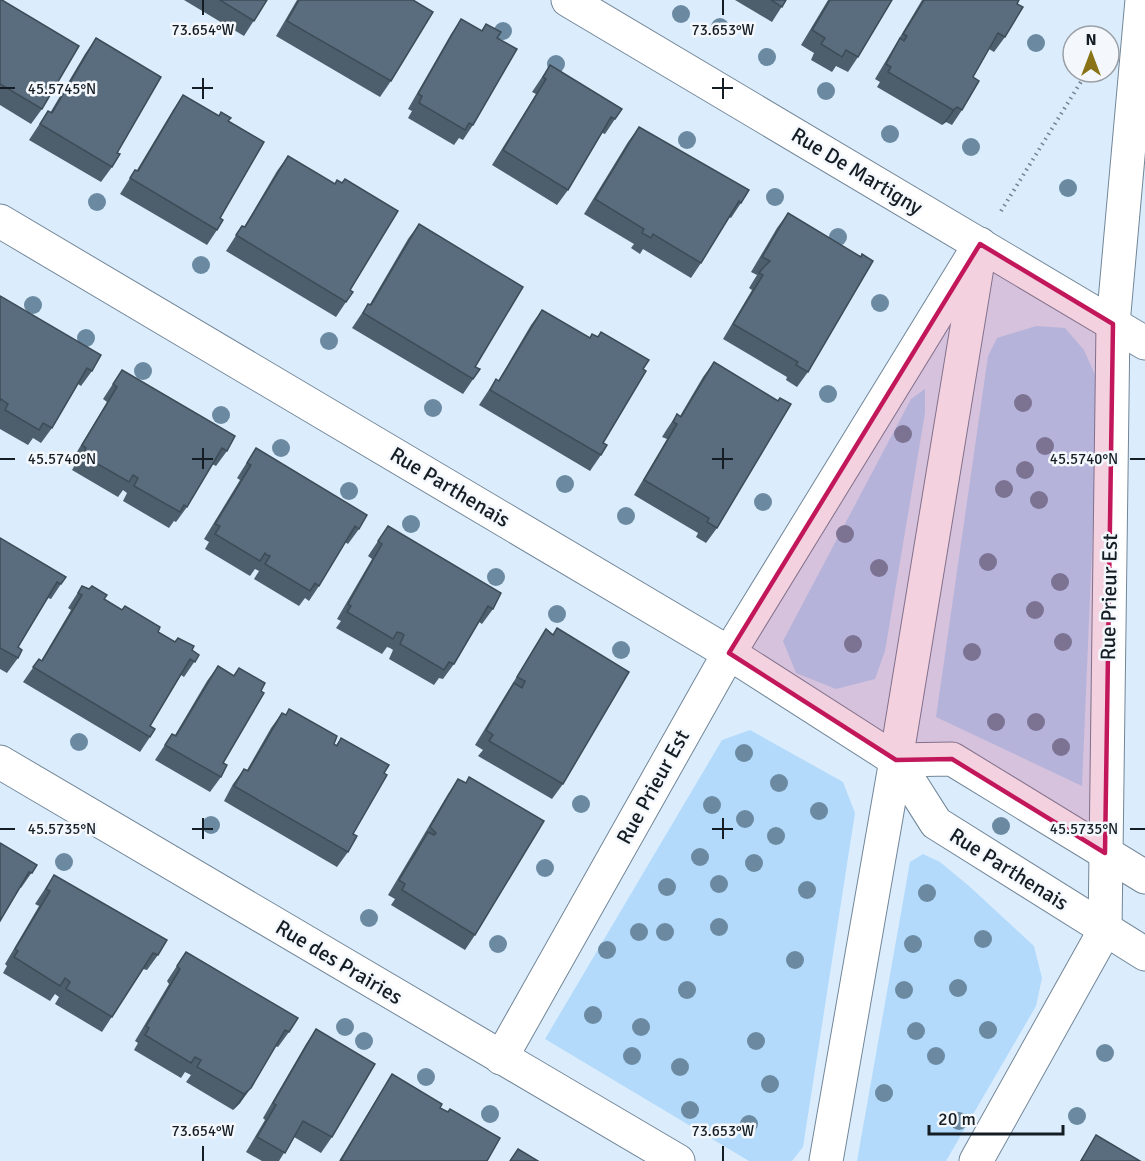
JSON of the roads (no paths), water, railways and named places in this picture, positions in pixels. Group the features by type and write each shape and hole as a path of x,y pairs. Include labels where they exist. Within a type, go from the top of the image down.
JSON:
{"street":[{"name":"Rue De Martigny","path":"568,0 1145,343"},
{"name":"Rue Prieur Est","path":"976,1161 1105,930 1113,324 1142,0"},
{"name":"Rue Parthenais","path":"0,221 729,653 896,760 936,823 1145,954"},
{"name":"Rue Prieur Est","path":"501,1058 729,653 980,244"},
{"path":"826,1161 896,760 980,244"},
{"path":"896,760 952,759 1145,877"},
{"name":"Rue des Prairies","path":"0,762 678,1161"}]}
